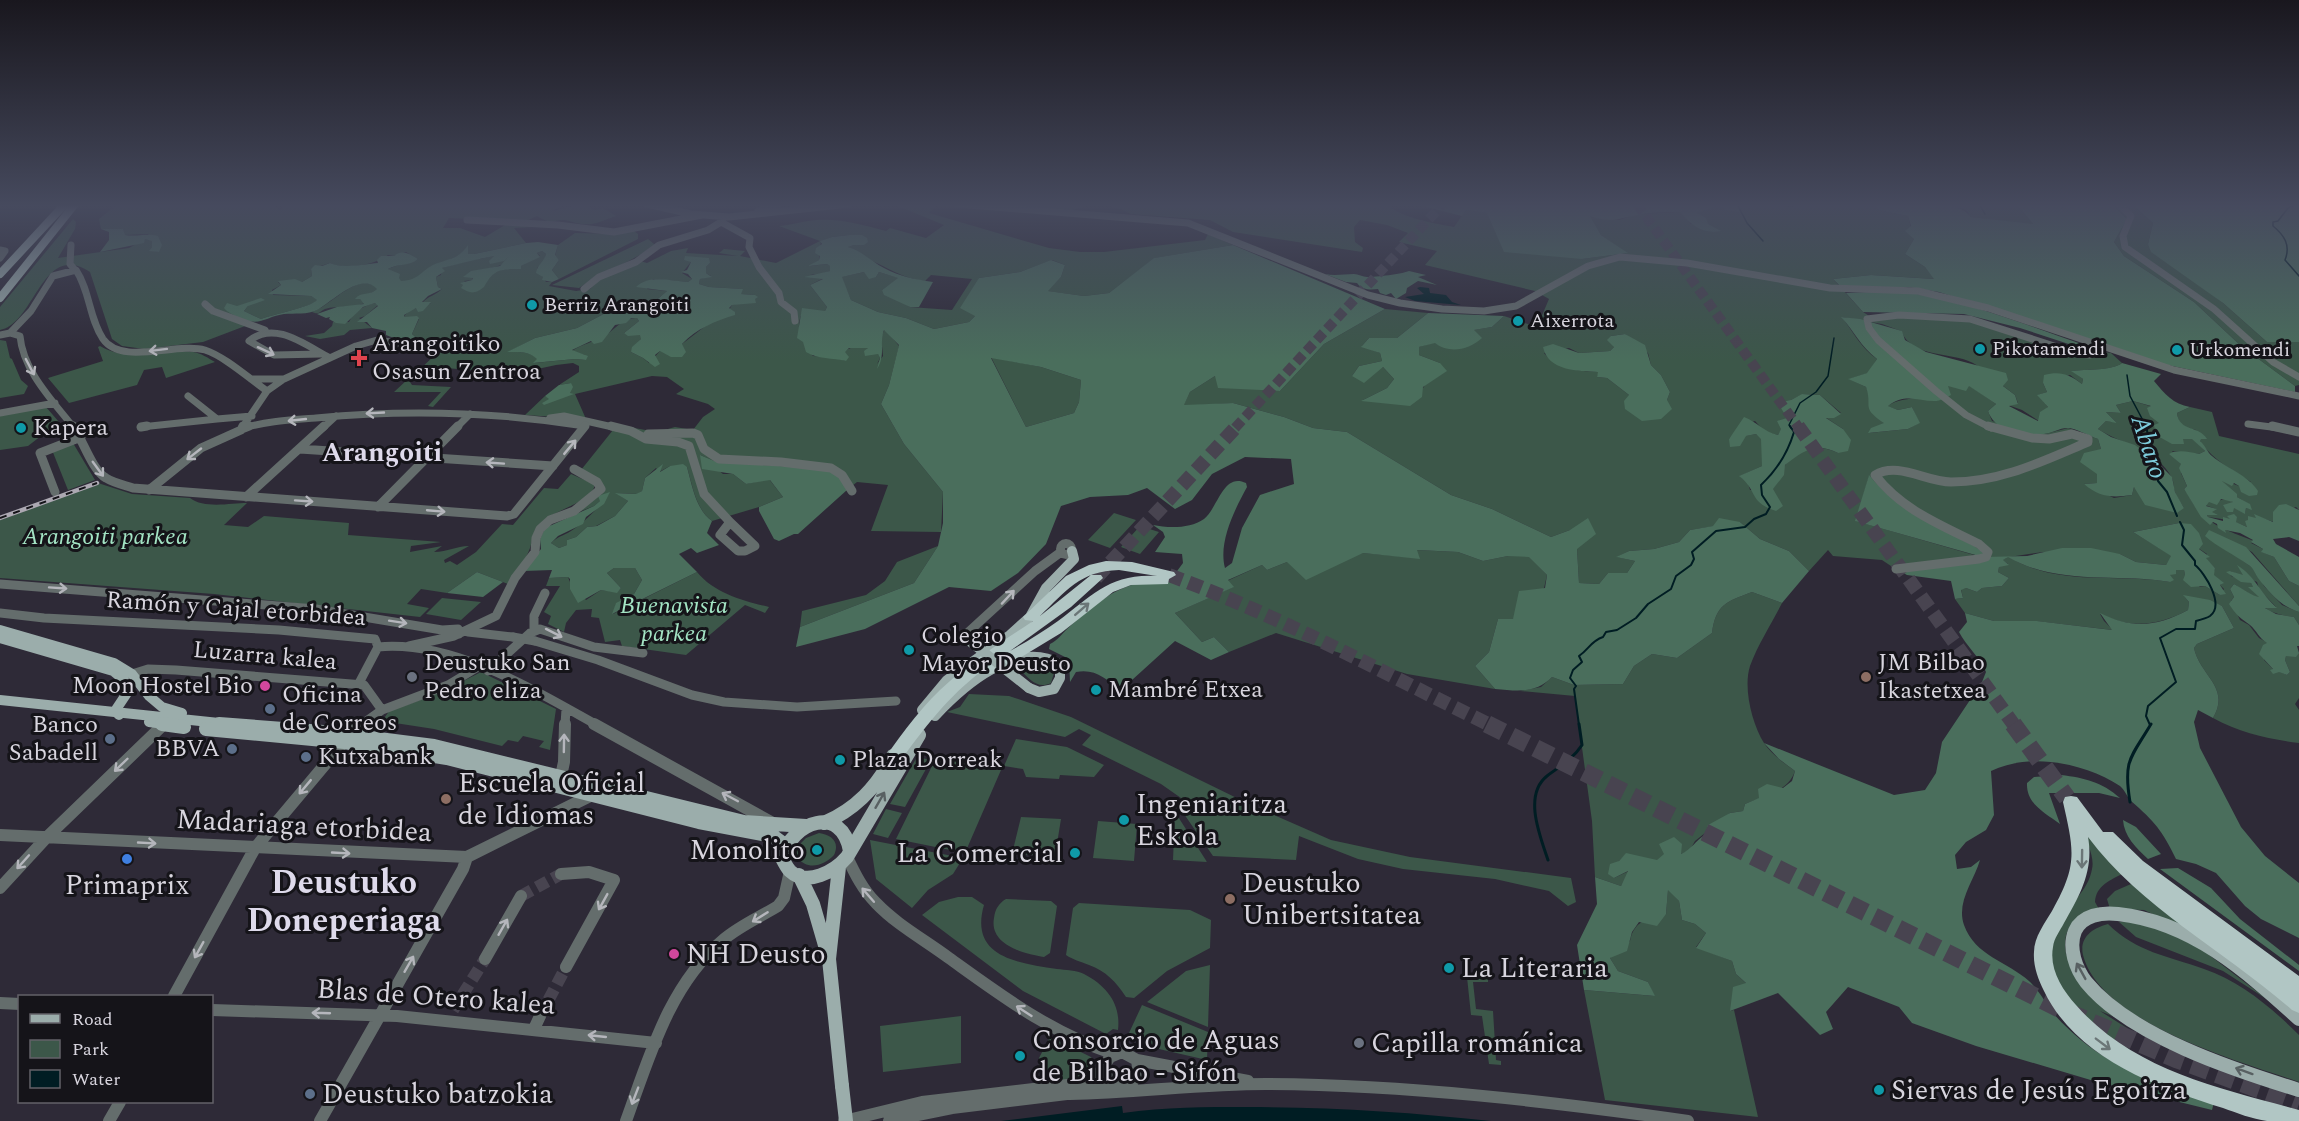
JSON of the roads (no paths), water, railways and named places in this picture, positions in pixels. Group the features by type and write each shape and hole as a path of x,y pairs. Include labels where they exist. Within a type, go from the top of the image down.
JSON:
{"highway":[{"path":"980,675 1066,622 1101,592 1117,584 1138,579 1166,578 1130,565 1098,567 1070,579 1030,617"},
{"path":"890,763 914,728 923,725 936,704 967,674 1062,608 1096,578"},
{"path":"2070,799 2137,866 2299,987"},
{"path":"2070,799 2114,857 2140,881 2252,965 2299,1004"},
{"path":"2070,799 2083,856 2078,884 2052,926 2043,949 2044,966 2053,991 2088,1032 2108,1048 2153,1072 2209,1095 2299,1120"}],"main road":[{"path":"0,269 14,256"},
{"path":"0,274 17,256"},
{"path":"0,283 22,256"},
{"path":"0,288 28,256"},
{"path":"0,298 33,256"},
{"path":"824,823 856,806 890,763 898,743 947,680 1010,635 1030,617 1046,588 1074,559 1066,551"},
{"path":"0,630 114,663 132,674 149,696 170,711 232,723 346,739 479,764 703,823 773,836 785,844"},
{"path":"0,638 113,672 124,680 129,690 119,715"},
{"path":"794,873 820,876 845,858 923,725 980,675 1008,664 1047,657 1060,664 1060,678 1054,689 1039,692 1029,688 968,639"},
{"path":"0,702 119,715 232,723"},
{"path":"119,715 163,725 446,749 744,822 781,826 834,824 845,831 849,837 832,901 833,938 829,959"},
{"path":"806,826 794,833 785,844 782,858 813,904 829,959 845,1121"},
{"path":"2299,1019 2247,974 2212,949 2184,932 2150,918 2127,913 2105,912 2091,916 2077,926 2072,937 2072,956 2086,982 2103,1000 2133,1022 2223,1063 2299,1090"}],"street":[{"path":"72,256 73,267 78,271 100,331 109,345 119,350 138,352 182,348 202,349 212,353 267,391"},
{"path":"584,289 599,277 636,262 644,256"},
{"path":"754,256 779,293 781,302 794,312 795,321"},
{"path":"1272,256 1368,296 1394,303 1490,311 1510,308 1592,263 1617,256"},
{"path":"1622,256 1657,259 1832,289 1909,289 1962,301 2169,368 2299,396"},
{"path":"2139,256 2214,309 2265,355 2299,377"},
{"path":"10,333 31,311 50,279 73,267"},
{"path":"205,304 213,311 280,334 330,358"},
{"path":"1896,569 1979,559 1986,557 1988,552 1979,544 1903,503 1883,487 1875,475 1879,471 1891,470 1929,480 1954,483 2039,464 2088,442 2088,439 2078,434 2044,439 2019,436 1996,430 1972,419 1878,340 1869,328 1867,319 1885,315 1959,318 1988,323 2079,354 2090,355 2097,348"},
{"path":"265,330 253,336 249,343 274,355 321,354"},
{"path":"0,334 10,333 20,336 21,348 38,382 81,437 97,470 105,478 133,488 500,517 514,514 585,426 544,420 420,411 253,420 217,419 141,427"},
{"path":"149,490 201,448 244,428 253,420 267,391 285,379 356,346 377,340 424,347 468,349"},
{"path":"251,379 285,379"},
{"path":"188,396 217,419"},
{"path":"0,413 55,403"},
{"path":"378,507 470,414"},
{"path":"246,497 336,416"},
{"path":"544,420 564,416 637,433 693,433 698,435 702,446 708,453 719,459 781,462 831,468 842,475 852,491"},
{"path":"2247,424 2299,432"},
{"path":"637,433 646,439 678,442 689,446 704,494 730,522"},
{"path":"55,492 40,453 81,437"},
{"path":"300,449 553,466"},
{"path":"407,647 462,633 496,616 515,578 535,552 538,532 546,524 574,511 601,489 597,482 574,468"},
{"path":"968,639 1037,568 1066,551"},
{"path":"0,584 316,609 442,630 455,628 462,633 513,637 535,635 572,646 676,689 722,701 760,706 896,701"},
{"path":"535,635 532,625 545,593"},
{"name":"Ramón y Cajal etorbidea","path":"0,612 43,617 355,636 375,639 378,647 390,645 407,647 453,657 535,691 781,826"},
{"path":"175,995 255,848 361,723 382,710 483,669 535,635"},
{"path":"572,646 643,653"},
{"path":"358,685 378,647"},
{"name":"Luzarra kalea","path":"132,674 148,669 176,670 364,685 382,710"},
{"path":"561,776 564,762 566,709"},
{"path":"2,883 163,725"},
{"name":"Madariaga etorbidea","path":"0,835 467,857 592,795"},
{"path":"320,1121 463,869 467,857"},
{"path":"845,858 858,884 902,925 989,989 1033,1017 1082,1042 1115,1054 1129,1054 1137,1060 1264,1084"},
{"path":"561,874 589,872 614,880 566,967"},
{"path":"626,1121 656,1042 681,989 723,940 778,906 784,898 794,873"},
{"path":"484,959 522,896"},
{"path":"0,1004 18,1004"},
{"name":"Blas de Otero kalea","path":"213,1010 451,1015 534,1029 656,1042"},
{"path":"534,1029 540,1016"},
{"path":"845,1121 922,1102 1093,1082 1107,1059 1115,1054"},
{"path":"889,1121 952,1108 1127,1086 1136,1080 1140,1070 1137,1060"},
{"path":"1103,1068 1106,1079 1116,1086"},
{"path":"1070,1094 1264,1084 1379,1089 1483,1097 1688,1121"},
{"path":"109,1121 119,1103"}],"water":[{"path":"1417,288 1429,288 1430,293 1446,295 1452,302 1461,305 1415,301 1405,297 1424,294"},
{"path":"1122,1106 1123,1113 1185,1108 1278,1107 1430,1115 1491,1121 1001,1121"}],"waterway":[{"path":"2286,256 2285,260 2299,276"},
{"path":"1791,428 1789,425 1800,403 1816,392 1828,376 1834,338"},
{"name":"Abaro","path":"2127,375 2130,396 2146,426"},
{"path":"1579,725 1574,689 1576,686 1570,678 1573,670 1582,662 1579,656 1606,632 1617,630 1636,618 1648,604 1671,589 1676,576 1691,565 1694,559 1692,552 1716,531 1745,527 1754,519 1766,514 1770,507 1762,495 1761,485 1785,454 1794,432 1790,426"},
{"name":"Abaro","path":"2146,426 2158,481 2167,492 2177,516"},
{"name":"Abaro","path":"2150,725 2146,716 2148,706 2176,682 2160,638 2176,629 2195,629 2196,621 2210,616 2215,605 2212,589 2182,545 2184,530 2180,522"},
{"path":"1548,860 1538,828 1536,794 1540,784 1547,776 1582,745 1579,724"},
{"name":"Abaro","path":"2130,802 2128,767 2151,724"}],"tunnel":[{"path":"1235,428 1394,256"},
{"path":"1675,256 1799,428"},
{"path":"1096,578 1237,426"},
{"path":"1798,426 2014,725"},
{"path":"1169,575 1251,608 1490,725"},
{"path":"1487,724 2056,1007 2176,1059 2299,1104"},
{"path":"2013,724 2067,798"},
{"path":"521,896 561,874"},
{"path":"453,1010 485,959"},
{"path":"540,1016 566,967"}],"railway":[{"path":"0,518 97,483"}],"place":[{"name":"Berriz Arangoiti","path":"532,305"},
{"name":"Aixerrota","path":"1518,321"},
{"name":"Pikotamendi","path":"1980,349"},
{"name":"Urkomendi","path":"2177,350"},
{"name":"Arangoitiko Osasun Zentroa","path":"359,358"},
{"name":"Kapera","path":"21,428"},
{"name":"Colegio Mayor Deusto","path":"909,650"},
{"name":"Deustuko San Pedro eliza","path":"412,677"},
{"name":"JM Bilbao Ikastetxea","path":"1866,677"},
{"name":"Moon Hostel Bio","path":"265,686"},
{"name":"Mambré Etxea","path":"1096,690"},
{"name":"Oficina de Correos","path":"270,709"},
{"name":"Banco Sabadell","path":"110,739"},
{"name":"BBVA","path":"232,749"},
{"name":"Kutxabank","path":"306,757"},
{"name":"Plaza Dorreak","path":"840,760"},
{"name":"Escuela Oficial de Idiomas","path":"446,799"},
{"name":"Ingeniaritza Eskola","path":"1124,820"},
{"name":"Monolito","path":"817,850"},
{"name":"La Comercial","path":"1075,853"},
{"name":"Primaprix","path":"127,859"},
{"name":"Deustuko Unibertsitatea","path":"1230,899"},
{"name":"NH Deusto","path":"674,954"},
{"name":"La Literaria","path":"1449,968"},
{"name":"Capilla románica","path":"1359,1043"},
{"name":"Consorcio de Aguas de Bilbao - Sifón","path":"1020,1056"},
{"name":"Siervas de Jesús Egoitza","path":"1879,1090"},
{"name":"Deustuko batzokia","path":"310,1094"}],"district":[{"name":"Arangoiti","path":"382,453"},
{"name":"Deustuko Doneperiaga","path":"344,902"}],"park label":[{"name":"Arangoiti parkea","path":"105,537"},
{"name":"Buenavista parkea","path":"674,620"}]}
